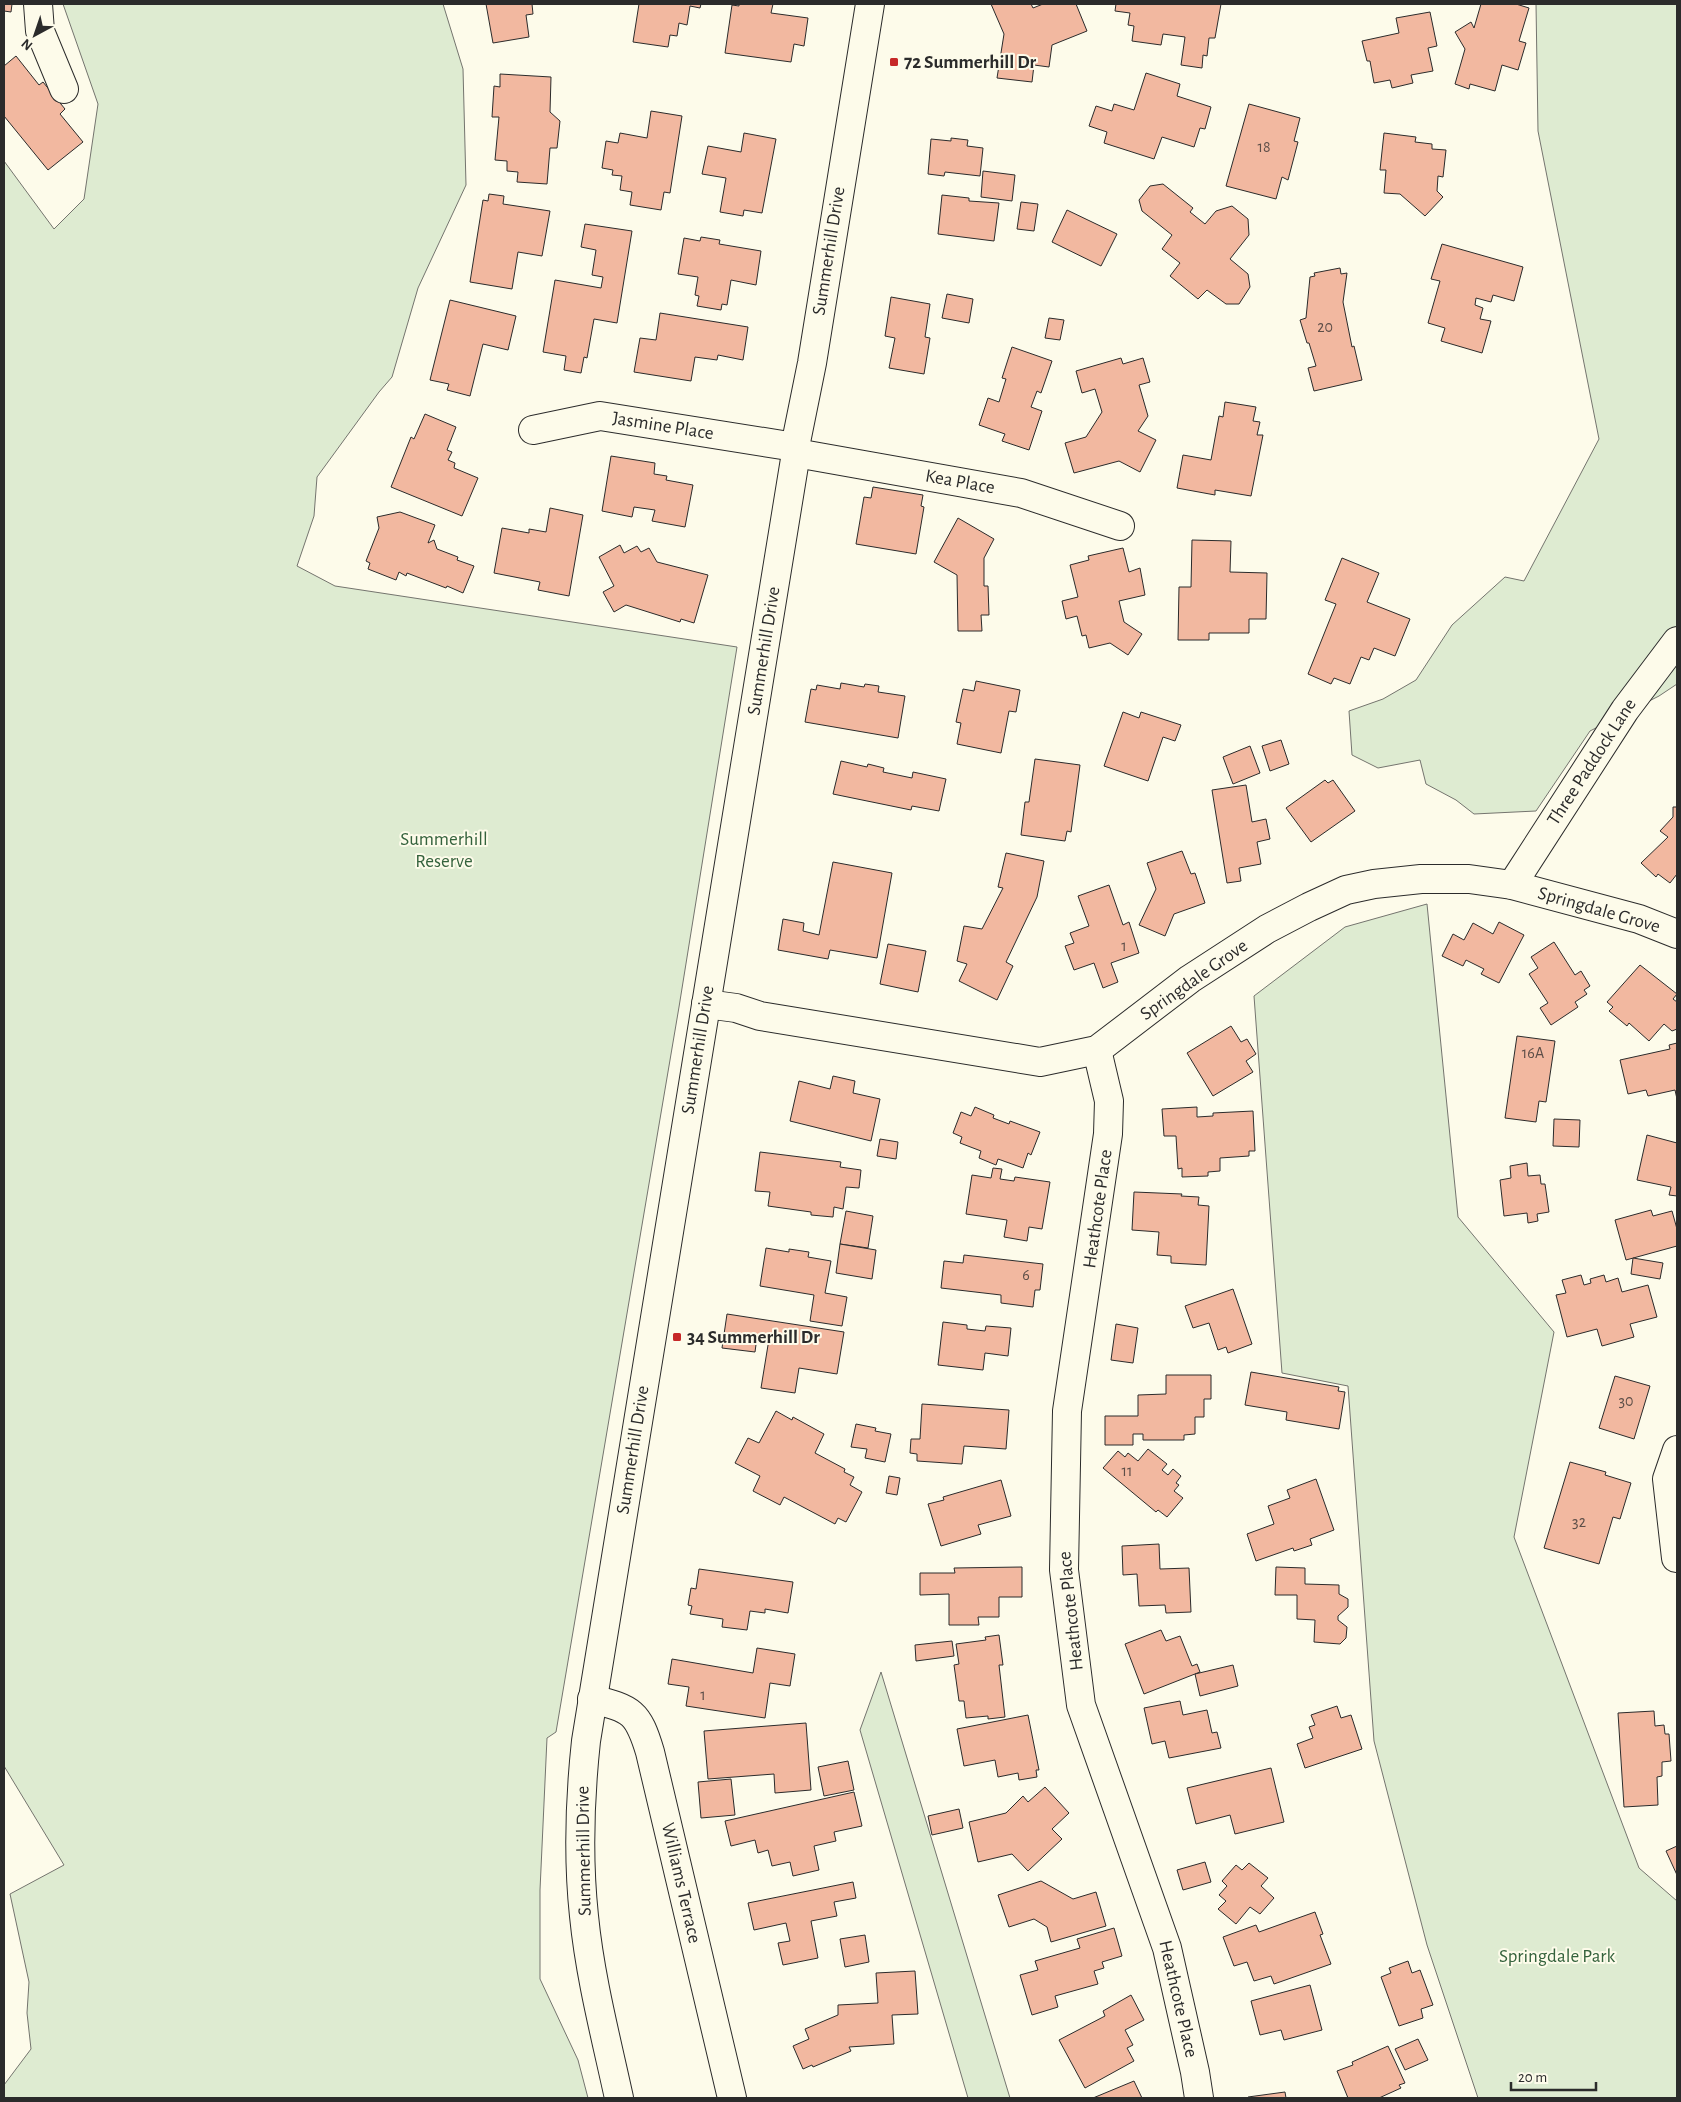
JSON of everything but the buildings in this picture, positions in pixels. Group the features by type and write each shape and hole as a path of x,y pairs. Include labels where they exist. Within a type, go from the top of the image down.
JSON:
{"street":[{"path":"38,4 40,31 64,89"},
{"name":"Summerhill Drive","path":"619,2098 595,1984 584,1915 582,1781 592,1700 795,450 812,363 870,4"},
{"name":"Jasmine Place","path":"533,430 600,416 795,450"},
{"name":"Kea Place","path":"795,450 1021,493 1120,526"},
{"name":"Three Paddock Lane","path":"1512,885 1625,710 1677,642"},
{"name":"Springdale Grove","path":"706,1004 736,1008 760,1016 1040,1062 1097,1050 1190,979 1266,929 1346,890 1374,884 1421,879 1469,878 1512,885 1639,919 1677,934"},
{"name":"Heathcote Place","path":"1097,1050 1109,1101 1108,1134 1067,1411 1064,1570 1081,1705 1168,1948 1195,2072 1198,2098"},
{"path":"1676,1558 1667,1479 1677,1450"},
{"name":"Williams Terrace","path":"592,1700 631,1713 642,1727 650,1752 732,2098"}],"green space":[{"name":"Summerhill Reserve","path":"63,4 443,4 463,69 466,185 418,288 392,377 317,477 314,516 297,566 335,586 737,647 679,1007 556,1732 547,1738 540,1890 540,1979 578,2060 588,2098 4,2098 4,2085 31,2049 27,2013 29,1982 10,1894 64,1865 4,1766 4,161 54,229 84,199 98,104"},
{"path":"1536,4 1677,4 1677,684 1659,696 1590,731 1536,811 1474,814 1456,800 1426,784 1420,760 1378,768 1352,755 1349,711 1383,699 1416,680 1452,625 1505,577 1524,581 1599,439 1538,131"},
{"name":"Springdale Park","path":"1427,904 1458,1217 1554,1332 1514,1537 1639,1868 1677,1901 1677,2098 1478,2098 1427,1945 1374,1741 1348,1386 1282,1373 1254,996 1345,927"},
{"path":"881,1672 1010,2098 968,2098 860,1730"}],"place":[{"name":"72 Summerhill Dr","path":"894,62"},
{"name":"34 Summerhill Dr","path":"677,1337"}]}
